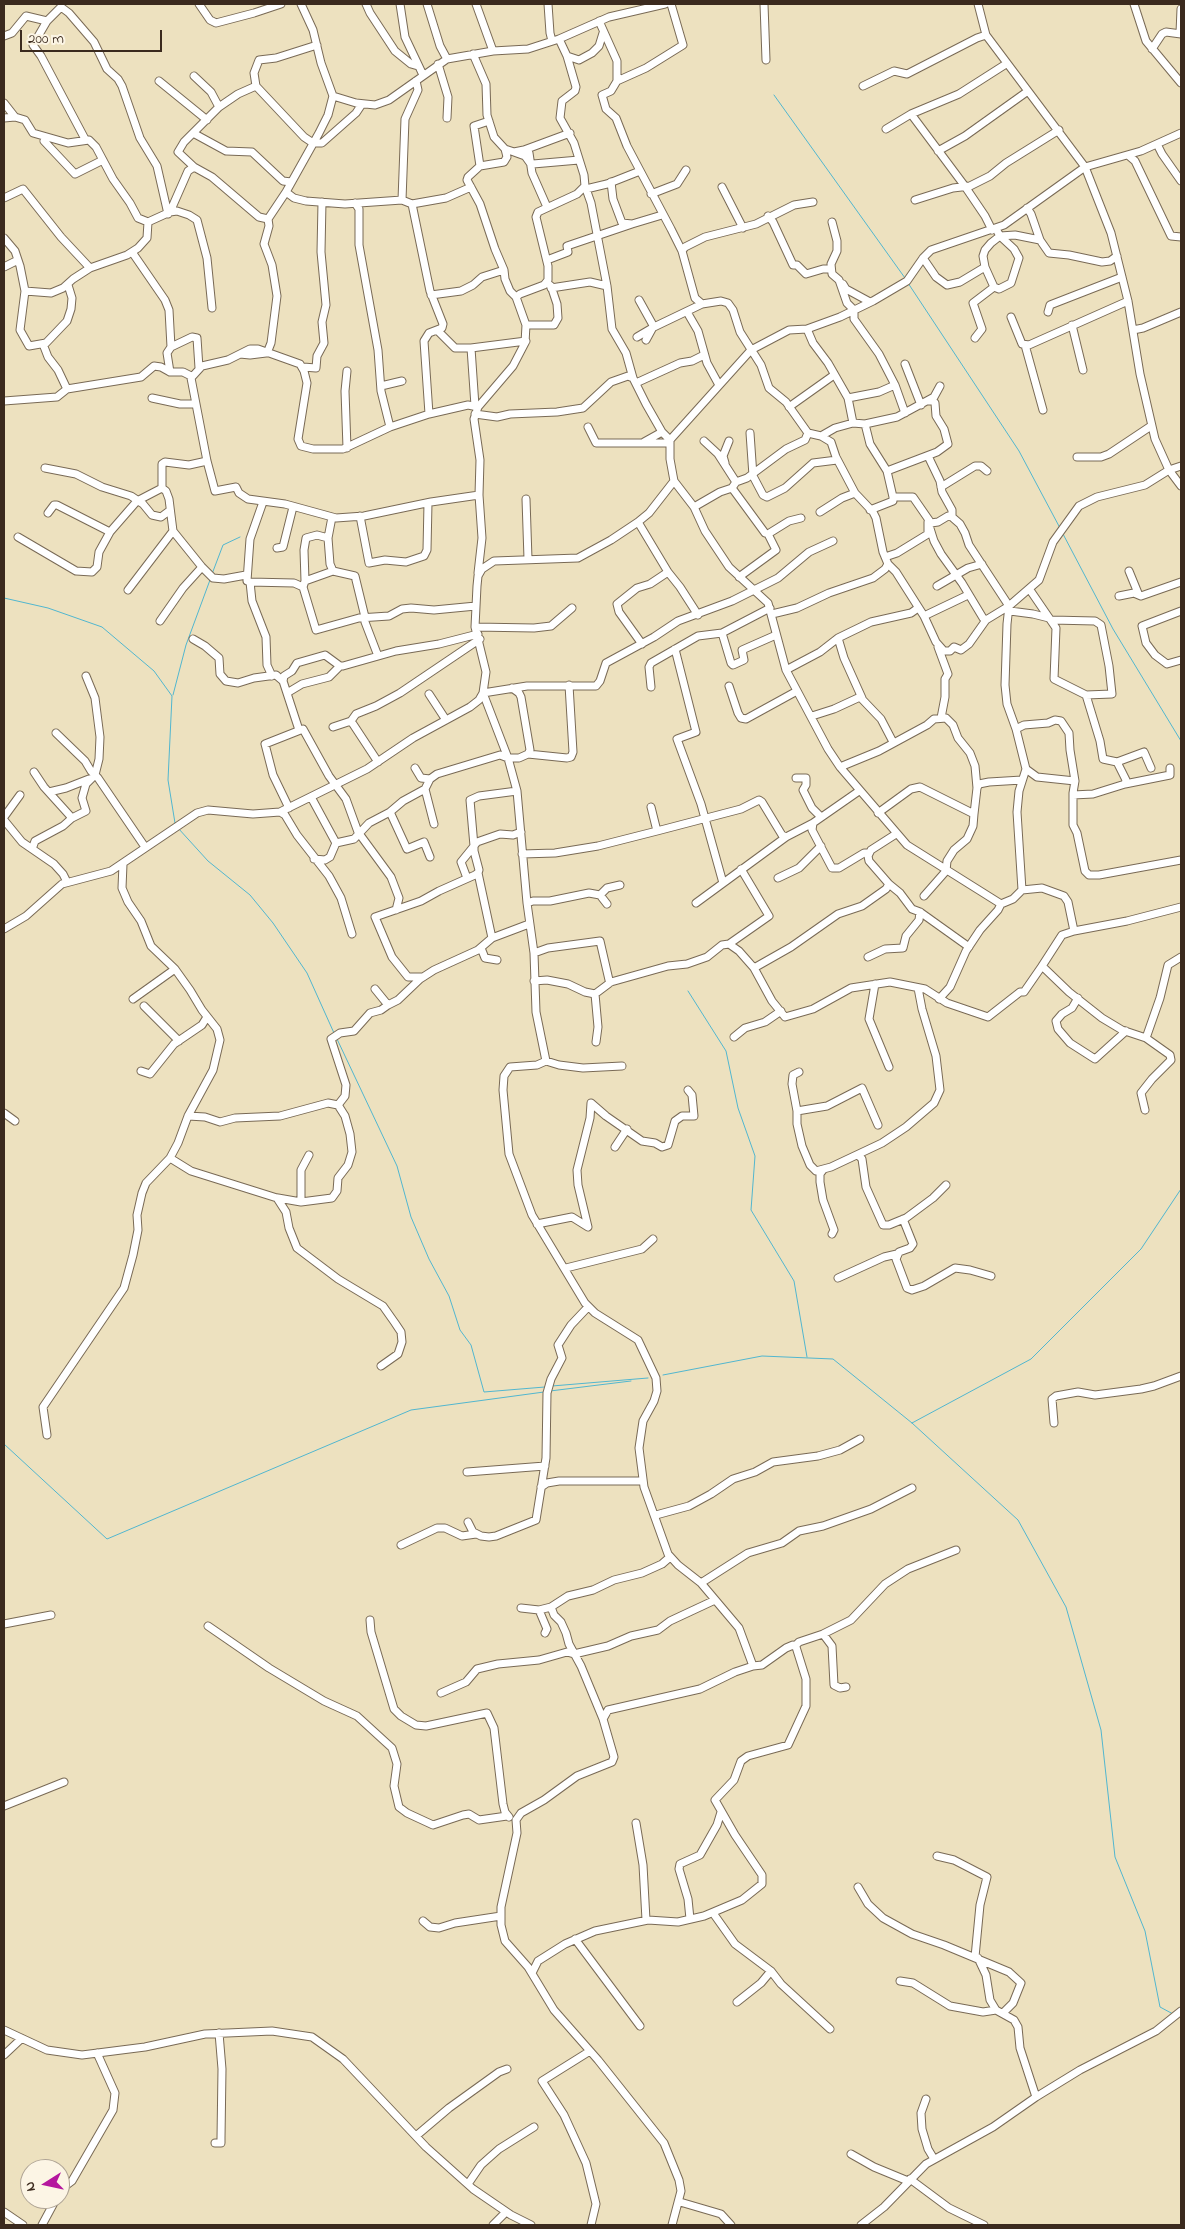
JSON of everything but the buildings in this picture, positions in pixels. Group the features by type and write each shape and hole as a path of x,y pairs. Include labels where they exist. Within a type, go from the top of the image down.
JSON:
{"street":[{"path":"199,4 210,20 216,23 254,14 281,4"},
{"path":"267,353 271,342 277,296 272,264 264,244 269,226 268,219 286,192 328,115 333,96 313,30 301,4"},
{"path":"366,4 395,51 411,64 418,66"},
{"path":"400,4 405,37 423,75"},
{"path":"427,4 440,46 447,59"},
{"path":"476,4 493,51"},
{"path":"548,4 550,33 567,56 576,90 562,101 560,118 570,132 591,203 607,286 612,329 626,353 635,380 662,432 670,441 674,480 694,506 716,548 739,577 763,596 771,611 786,670 828,749 859,791 907,844 1001,904"},
{"path":"333,96 362,104 374,105 389,100 447,59 493,51 528,49 556,40 599,21 665,4"},
{"path":"617,81 646,68 683,46 671,4"},
{"path":"764,4 766,60"},
{"path":"978,4 986,35 1085,167 1111,233 1117,256 1128,301 1151,426 1169,470 1181,486"},
{"path":"1134,4 1142,33 1152,49 1181,83"},
{"path":"85,139 33,45 47,21 61,7 69,13 94,42 107,69 118,79 140,138 157,166 169,213"},
{"path":"1152,49 1162,34 1166,32 1181,34 1181,9"},
{"path":"4,36 12,33 26,16 47,21"},
{"path":"599,21 617,61 617,81 611,91 602,95 606,109 616,118 627,146 682,251 695,298 702,304"},
{"path":"567,56 579,60 592,53 599,46 603,33"},
{"path":"862,86 894,71 907,74 986,35"},
{"path":"317,45 276,58 259,60 254,73 256,86 292,125 313,143 322,144 356,113 362,104"},
{"path":"473,54 486,84 489,121 494,137 505,149 507,157 504,162 480,166 468,177 480,204 508,285 516,297 526,325 526,341 513,366 476,409"},
{"path":"438,64 448,97 447,118"},
{"path":"886,129 911,114 959,94 1006,64"},
{"path":"194,76 211,92 219,106"},
{"path":"159,81 207,120"},
{"path":"402,200 405,119 418,90 416,81"},
{"path":"256,86 238,94 219,106 184,142 178,152 194,167 212,177 259,216 268,219"},
{"path":"938,151 964,136 1028,91"},
{"path":"4,103 15,117"},
{"path":"911,114 996,231 1014,249 1019,258 1011,283 999,289 994,287 985,268 983,256 996,231 1085,167 1128,155 1181,133"},
{"path":"4,118 15,117 25,120 31,131 68,143 85,139 89,140 96,147 138,218 148,222 169,213 177,212 190,215 197,220 207,258 212,308"},
{"path":"480,166 474,126 489,121"},
{"path":"915,200 970,186 990,176 1006,163 1059,130"},
{"path":"514,152 570,132"},
{"path":"194,133 226,151 252,152 283,181 291,182"},
{"path":"44,141 75,174 103,160"},
{"path":"1158,144 1162,154 1181,181"},
{"path":"505,149 525,156 533,164 579,160"},
{"path":"524,150 528,153 532,173 547,207"},
{"path":"1128,155 1135,161 1149,193 1155,200 1172,236 1181,237"},
{"path":"169,213 188,171 194,167"},
{"path":"651,194 677,184 686,170"},
{"path":"526,325 552,325 556,323 558,318 557,304 549,285 546,260 536,217 538,212 585,188 611,182 640,171"},
{"path":"611,182 613,199 622,223 632,224"},
{"path":"286,192 294,198 322,202 356,204 402,200 412,204 446,198 471,187"},
{"path":"722,187 743,228"},
{"path":"4,198 23,189 61,237 90,268"},
{"path":"322,202 322,252 326,304 322,322 324,343 317,356 316,368 303,367 296,362 258,349 250,349 198,368 191,376 195,404 214,490 236,486 239,493 248,499 332,517 360,516 479,495"},
{"path":"682,251 685,247 705,237 756,224 768,216 785,211 794,205 813,202"},
{"path":"356,204 359,209 359,245 378,350 384,407 390,427"},
{"path":"412,204 431,295 443,324 438,330 429,333 424,341 429,414"},
{"path":"1026,208 1031,214 1040,240 1049,253 1102,262 1110,261 1117,256"},
{"path":"546,260 568,252 567,246 662,215"},
{"path":"768,216 773,222 793,265 797,265 806,274 823,269 831,269"},
{"path":"25,291 51,293 68,285 72,279 90,268 132,252 147,238 148,222"},
{"path":"832,222 837,241 837,251 831,264 832,274 840,283 870,302"},
{"path":"588,427 596,443 670,441 751,350 788,330 807,329 870,302 907,281 923,258 938,246 996,231 1040,240"},
{"path":"4,238 15,251 25,291 20,330 21,336 28,346 43,344 67,321 72,298 68,285"},
{"path":"132,252 165,300 168,310 171,347"},
{"path":"923,258 936,277 947,285 960,282 985,268"},
{"path":"4,267 18,260"},
{"path":"431,295 462,291 473,285 482,276 504,270"},
{"path":"1048,312 1050,305 1122,277"},
{"path":"516,297 549,285 590,282 607,286"},
{"path":"840,283 848,303 854,310 854,319 879,354 895,385 905,413"},
{"path":"975,338 982,329 973,303 994,287"},
{"path":"639,300 654,327"},
{"path":"637,337 702,304 722,301 728,303 733,310 740,332 761,365 769,388 789,407 808,432 821,436 831,442 837,460 855,492 870,510 878,524 886,560 885,569 873,578 829,592 797,608 771,611 722,633 698,636 651,662 649,668 651,687"},
{"path":"1025,345 1039,342 1072,325 1128,301"},
{"path":"687,312 698,331 704,355 719,385"},
{"path":"1132,330 1143,328 1181,312"},
{"path":"1011,317 1018,337 1025,345 1043,410"},
{"path":"1072,325 1083,370"},
{"path":"646,340 654,327"},
{"path":"807,329 813,343 825,358 848,398 853,423"},
{"path":"438,330 455,348 526,341"},
{"path":"170,372 166,353 171,347 192,337 197,338 198,368"},
{"path":"43,344 67,388"},
{"path":"4,929 26,916 58,887 67,882 99,875 123,864 145,847 202,810 254,814 280,812 378,762 413,738 479,700 483,693 486,672 478,634 476,606 482,538 479,495 480,460 474,428 476,409 470,348"},
{"path":"635,380 680,363 692,361 704,355"},
{"path":"905,364 921,405"},
{"path":"4,401 57,397 67,388 141,377 154,366 161,367 170,372 183,372 191,376"},
{"path":"303,367 307,383 298,442 301,446 313,449 347,448 390,427 429,414 468,405 496,417 510,414 557,412 583,408 611,382 628,376 635,380"},
{"path":"347,371 345,390 347,448"},
{"path":"789,407 834,375"},
{"path":"381,386 402,381"},
{"path":"848,398 879,392 895,385"},
{"path":"821,436 835,428 853,423 865,424 897,417 934,397 940,386"},
{"path":"152,398 180,404 195,404"},
{"path":"887,471 944,448 948,440 936,416 935,403 928,400"},
{"path":"865,424 870,444 887,471 893,497 893,501 870,510"},
{"path":"1077,457 1101,457 1109,454 1151,426"},
{"path":"644,442 662,432"},
{"path":"694,506 747,478 786,449 804,440 808,432"},
{"path":"750,433 753,473 763,495 767,496 785,488 813,463 837,460"},
{"path":"729,441 723,456 734,485 775,547 774,551 739,577"},
{"path":"704,442 725,463"},
{"path":"928,456 952,510 952,517 966,533 969,546 1009,609 1005,685 1007,704 1016,729 1026,769 1022,780 1017,812 1022,890"},
{"path":"207,461 190,465 165,462 162,464 162,488 166,491 173,531 208,573 224,579 246,574"},
{"path":"941,487 975,466 981,466 987,471"},
{"path":"936,642 944,651 950,651 954,647 961,650 969,644 986,620 1009,609 1030,590 1039,580 1057,536 1078,506 1098,497 1145,485 1169,470 1181,466"},
{"path":"45,468 76,474 102,487 131,496 143,504 152,515 161,517 169,511"},
{"path":"480,555 494,561 528,558 578,558 611,540 638,522 649,513 674,480"},
{"path":"18,537 80,572 96,570 99,552 110,532 137,501 162,488"},
{"path":"820,512 855,492"},
{"path":"893,497 913,497 928,522 934,541 982,618 986,620"},
{"path":"526,499 528,558"},
{"path":"263,502 250,539 246,574 247,580 250,582 252,601 266,637 268,665 272,676"},
{"path":"360,516 369,563 386,560 406,562 424,556 427,550 428,503"},
{"path":"48,513 57,505 110,532"},
{"path":"276,548 283,547 292,507"},
{"path":"332,517 328,538 330,564 333,571"},
{"path":"928,522 938,522 945,517 952,517"},
{"path":"768,534 789,521 801,518"},
{"path":"638,522 668,572 698,615"},
{"path":"886,560 928,534 928,522"},
{"path":"128,590 173,531"},
{"path":"328,538 317,535 306,538 304,550 304,584 316,630 365,617 380,618 411,608 434,610 476,606"},
{"path":"483,693 527,686 598,685 606,663 642,644 678,621 698,615 778,578 809,552 833,541"},
{"path":"886,560 896,572 924,616 948,674 945,679 945,697 941,718"},
{"path":"478,576 482,569 494,561"},
{"path":"936,586 982,564"},
{"path":"250,582 304,584 333,571 355,576 365,622 378,656"},
{"path":"1129,571 1138,593"},
{"path":"642,644 618,612 617,604 637,588 650,584 668,572"},
{"path":"160,621 183,588 208,573"},
{"path":"1119,596 1138,593 1141,596 1181,582"},
{"path":"1009,609 1051,619 1090,620 1101,625 1110,666 1112,693 1110,695 1086,695 1054,679 1057,641 1056,628 1051,619 1030,590"},
{"path":"924,616 968,595"},
{"path":"287,693 302,684 330,677 340,666 378,656 478,634 551,626 572,608"},
{"path":"786,670 820,652 838,638 871,622 911,613 918,608"},
{"path":"1181,611 1142,626 1146,643 1155,655 1167,664 1181,660"},
{"path":"722,633 733,665 744,660 742,650 776,635"},
{"path":"333,727 351,721 356,714 400,693 478,634"},
{"path":"838,638 844,658 862,698 881,718 893,742"},
{"path":"193,639 219,658 220,674 226,681 238,683 254,678 272,676 276,676 283,681 299,730"},
{"path":"675,649 696,732 676,739 701,804 723,883"},
{"path":"283,681 284,676 292,671 298,663 325,655 340,666"},
{"path":"32,848 35,841 86,811 82,798 84,787 93,776 99,759 99,718 95,698 86,676"},
{"path":"336,843 354,839 358,832 369,823 425,789 430,779 437,774 500,756 508,758 524,757 528,754 571,757 569,685"},
{"path":"729,686 741,718 746,718 797,691"},
{"path":"512,688 521,697 530,750 528,754"},
{"path":"483,693 508,758 517,791 529,924 534,953 536,1012 546,1061"},
{"path":"429,694 446,720"},
{"path":"1086,695 1100,741 1103,759 1117,762 1144,752 1151,768"},
{"path":"812,716 862,698"},
{"path":"840,766 878,751 927,725 934,719 946,718 953,725 958,738 972,756 977,788 974,814 970,834 960,847 954,850 947,861 946,870 924,896"},
{"path":"1016,729 1024,725 1055,720 1061,721 1069,733 1075,781 1073,825 1077,833 1085,872 1089,875 1181,860"},
{"path":"351,721 378,762"},
{"path":"289,808 273,775 265,744 304,729 311,745 335,785 346,799 358,832 391,877 399,898 396,910"},
{"path":"56,733 85,761 93,776 119,807 145,847"},
{"path":"1117,762 1126,780 1125,784"},
{"path":"415,768 421,778 430,779"},
{"path":"1073,796 1093,794 1125,784 1170,775 1170,768"},
{"path":"1026,769 1037,777 1075,781"},
{"path":"34,772 48,792 72,818"},
{"path":"48,792 66,788 93,776"},
{"path":"796,778 806,778 806,785 803,790 812,808 821,817"},
{"path":"977,788 979,784 988,782 1022,780"},
{"path":"878,813 911,789 920,787 974,814"},
{"path":"425,789 434,824"},
{"path":"492,938 478,873 470,800 479,796 517,791"},
{"path":"696,903 786,837 813,823 859,791"},
{"path":"20,795 4,819 22,842 54,864 67,882"},
{"path":"310,797 336,843"},
{"path":"522,854 555,853 598,846 704,820 741,809 759,800 782,836 786,837"},
{"path":"651,807 657,831"},
{"path":"280,812 285,815 297,836 329,876 341,898 352,934"},
{"path":"390,812 408,849 424,842 430,857"},
{"path":"813,823 812,830 829,866 835,870 869,853 896,834"},
{"path":"467,878 461,862 477,842 495,836 513,835 521,832"},
{"path":"314,859 325,860 330,857 336,843"},
{"path":"778,878 799,868 821,846"},
{"path":"869,853 869,860 889,884 900,893 912,909 920,912 968,947"},
{"path":"47,1436 43,1407 124,1288 138,1230 137,1215 142,1193 146,1183 170,1158 188,1116 213,1070 218,1048 219,1032 175,969 151,946 141,921 128,902 122,888 123,864"},
{"path":"595,994 611,982 668,966 687,964 707,957 722,945 729,944 769,916 741,869"},
{"path":"423,977 411,978 405,974 392,957 376,920 377,915 421,901 478,873"},
{"path":"754,968 791,947 838,914 862,906 886,889 889,884"},
{"path":"600,895 607,888 620,885"},
{"path":"939,999 950,987 968,947 1001,904 1013,899 1022,890 1042,888 1064,896 1068,902 1074,931"},
{"path":"528,903 533,901 550,901 589,893 600,895 608,904"},
{"path":"729,944 740,951 754,968 772,1000 785,1017 804,1012 851,988 890,982 925,989 947,1003 988,1017 1020,992 1024,992 1062,935 1133,920 1181,907"},
{"path":"868,957 885,949 903,948 906,936 919,920 920,912"},
{"path":"338,1105 345,1096 346,1085 331,1039 340,1033 354,1031 370,1013 381,1010 398,1000 423,977 481,948 492,938 529,924"},
{"path":"534,953 548,948 600,941 607,975 611,982"},
{"path":"481,948 485,958 498,960"},
{"path":"1146,1038 1160,998 1168,965 1181,957"},
{"path":"1042,966 1069,992 1102,1018 1126,1031 1146,1038 1159,1046 1171,1058 1141,1093 1144,1110"},
{"path":"132,999 175,969"},
{"path":"534,981 561,983 595,994"},
{"path":"875,984 869,1019 889,1067"},
{"path":"799,1072 794,1075 792,1084 801,1141 810,1165 816,1171 882,1143 906,1128 934,1103 938,1096 938,1067 918,988"},
{"path":"375,989 388,1005"},
{"path":"595,994 598,1027 596,1042"},
{"path":"1078,998 1072,1008 1062,1014 1056,1021 1058,1029 1070,1043 1095,1059 1126,1031"},
{"path":"144,1006 179,1041"},
{"path":"734,1037 745,1028 765,1022 780,1011"},
{"path":"141,1071 150,1074 179,1041 202,1025 207,1017"},
{"path":"622,1066 583,1068 559,1065 546,1061 537,1065 510,1067 504,1076 503,1090 508,1148 525,1199 537,1224 566,1268 588,1307 638,1340 656,1378 657,1391 644,1421 639,1442 642,1481 656,1515 670,1558 701,1583 739,1628 753,1666"},
{"path":"797,1111 827,1106 862,1088 878,1125"},
{"path":"537,1224 572,1217 588,1227 578,1185 577,1170 590,1118 591,1103 606,1116 642,1140 662,1147 668,1145 675,1121 682,1116 694,1116 692,1095 688,1090"},
{"path":"188,1116 205,1117 220,1122 235,1118 280,1116 328,1103 338,1105"},
{"path":"170,1158 191,1171 277,1198 301,1202 332,1198 337,1191 338,1178 348,1165 352,1152 350,1134 338,1105"},
{"path":"4,1113 15,1121"},
{"path":"614,1147 627,1129"},
{"path":"858,1154 862,1159 866,1187 882,1223 888,1226 903,1219 934,1198 946,1185"},
{"path":"301,1202 301,1170 309,1155"},
{"path":"822,1170 820,1182 834,1230 832,1234"},
{"path":"277,1198 286,1212 289,1228 298,1248 338,1280 383,1306 395,1323 400,1332 402,1342 398,1354 381,1366"},
{"path":"838,1278 884,1257 898,1254 910,1248 913,1244 903,1219"},
{"path":"566,1268 642,1249 653,1239"},
{"path":"898,1254 896,1259 909,1289 924,1286 955,1268 991,1276"},
{"path":"401,1545 440,1527 462,1536 476,1534 496,1536 517,1526 534,1522 538,1517 548,1433 548,1391 562,1358 558,1345 588,1307"},
{"path":"1054,1423 1052,1399 1056,1396 1074,1393 1095,1395 1140,1389 1181,1376"},
{"path":"656,1515 689,1506 712,1494 733,1479 755,1472 773,1462 818,1456 840,1450 860,1439"},
{"path":"468,1472 545,1466"},
{"path":"541,1487 547,1483 559,1481 642,1481"},
{"path":"701,1583 748,1553 782,1543 799,1531 823,1526 871,1509 912,1488"},
{"path":"468,1522 476,1534"},
{"path":"603,1719 608,1710 636,1702 644,1702 700,1689 734,1672 753,1666 758,1667 786,1648 823,1634 851,1620 885,1584 908,1569 956,1550"},
{"path":"521,1608 538,1610 551,1607 568,1596 593,1590 614,1580 642,1573 662,1564 670,1558"},
{"path":"442,1693 466,1682 477,1669 498,1664 539,1660 567,1652 574,1654 608,1646 640,1633 658,1630 670,1621 715,1600"},
{"path":"551,1607 554,1615 561,1622 581,1666 603,1719 614,1757 612,1762 577,1776 544,1800 521,1813 516,1820 517,1833 501,1907 505,1941 532,1974 554,2010 590,2051 664,2143 679,2180 681,2191 680,2202 672,2225"},
{"path":"538,1610 547,1629 545,1633"},
{"path":"4,1624 51,1616"},
{"path":"370,1620 371,1632 394,1709 401,1716 416,1725 426,1726 487,1713 494,1728 503,1804 508,1816"},
{"path":"208,1626 269,1668 324,1700 357,1716 392,1748 397,1764 394,1786 400,1807 407,1813 433,1825 469,1814 479,1820 508,1816 516,1820"},
{"path":"823,1634 832,1646 834,1685 846,1688"},
{"path":"532,1974 538,1961 575,1939 594,1931 646,1920 678,1922 713,1914 742,1900 762,1884 762,1875 721,1812 716,1800 734,1780 741,1761 748,1756 788,1744 800,1721 806,1706 806,1679 795,1646"},
{"path":"4,1806 64,1782"},
{"path":"690,1919 688,1899 679,1869 680,1864 700,1855 714,1830 721,1812"},
{"path":"636,1823 643,1865 646,1920"},
{"path":"937,1856 954,1860 987,1877 980,1905 977,1958 986,1975 990,2000 999,2011 1014,2020 1018,2027 1020,2048 1036,2097"},
{"path":"858,1887 868,1904 883,1918 912,1934 1009,1972 1021,1983 1012,2003 999,2011 983,2012 950,2006 913,1983 900,1980"},
{"path":"713,1914 735,1944 771,1971 781,1984 830,2029"},
{"path":"423,1921 430,1927 439,1928 456,1923 501,1916"},
{"path":"575,1939 623,2006 640,2026"},
{"path":"737,2002 761,1983 771,1971"},
{"path":"861,2225 884,2207 909,2180 934,2159 994,2127 1036,2097 1080,2070 1156,2031 1181,2011"},
{"path":"4,2030 21,2039 59,2052 82,2055 145,2047 184,2037 219,2033 272,2031 301,2034 320,2041 343,2059 416,2136 468,2184 506,2212 531,2225"},
{"path":"215,2143 221,2143 222,2138 222,2069 219,2033"},
{"path":"4,2055 21,2039"},
{"path":"590,2051 542,2081 564,2115 586,2163 596,2204 591,2225"},
{"path":"70,2182 113,2110 115,2093 97,2053"},
{"path":"416,2136 450,2108 507,2069"},
{"path":"926,2099 921,2113 922,2129 928,2150 934,2159"},
{"path":"468,2184 481,2166 498,2149 534,2127"},
{"path":"851,2154 874,2168 909,2180 949,2208 984,2225"},
{"path":"680,2202 722,2214 731,2225"},
{"path":"42,2225 51,2209"},
{"path":"4,2212 23,2225"},
{"path":"493,2225 506,2212"}],"waterway":[{"path":"774,95 905,278"},
{"path":"908,283 1019,451 1060,528"},
{"path":"1063,534 1113,629 1181,741"},
{"path":"212,574 223,545 240,537"},
{"path":"173,695 186,645 210,580"},
{"path":"4,598 48,608 102,627 154,671 172,696 168,780 175,823"},
{"path":"178,828 208,861 250,895 273,923 307,973 334,1033"},
{"path":"688,991 726,1051 738,1108 755,1156 751,1210 794,1281 807,1357"},
{"path":"337,1039 397,1166 411,1217 429,1259 449,1296 460,1330 471,1345 484,1392 545,1387"},
{"path":"912,1423 1031,1359 1141,1249 1181,1189"},
{"path":"663,1375 762,1356 833,1359 912,1423 1018,1520 1066,1607 1101,1730 1115,1857 1145,1931 1160,2007 1173,2014"},
{"path":"552,1386 648,1378"},
{"path":"550,1391 631,1381"},
{"path":"4,1444 107,1539 411,1410 544,1392"}]}
